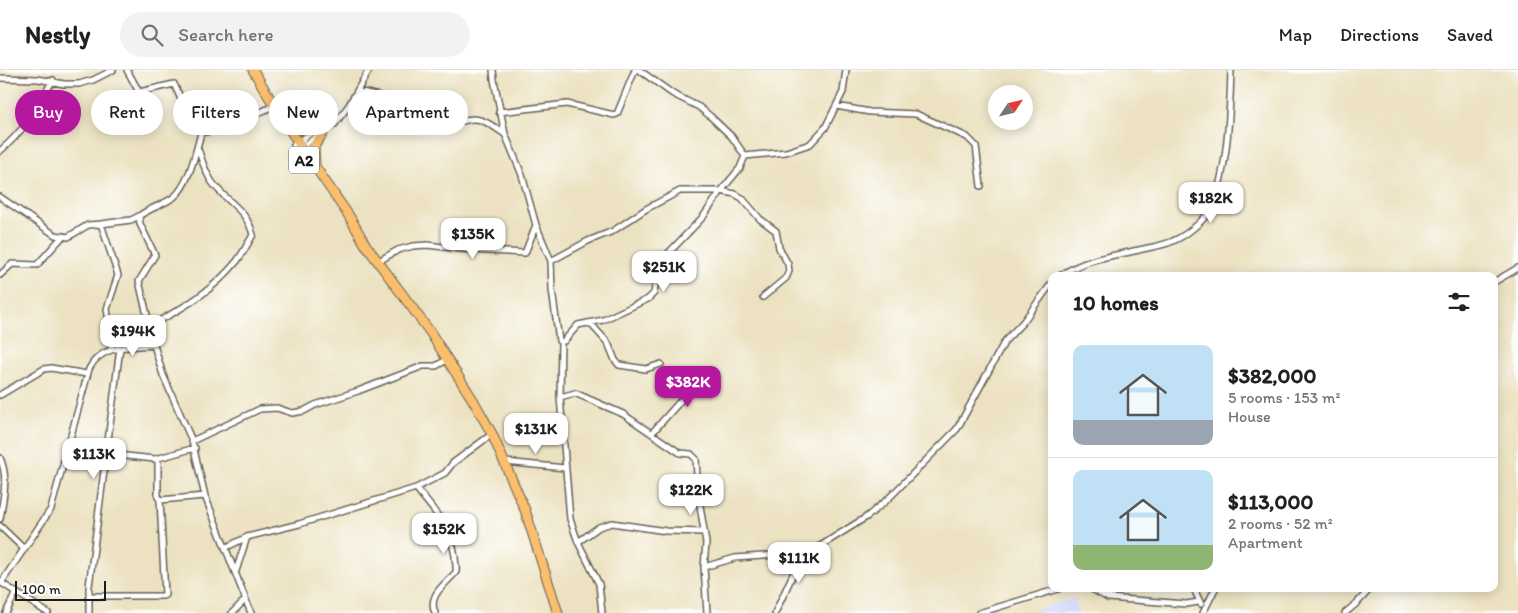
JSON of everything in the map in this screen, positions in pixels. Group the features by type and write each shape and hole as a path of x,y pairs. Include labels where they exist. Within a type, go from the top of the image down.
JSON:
{"highway":[{"name":"A2","path":"253,70 269,101"},
{"name":"A2","path":"291,135 345,220 365,244"},
{"path":"315,167 314,146 317,135"},
{"name":"A2","path":"298,146 349,216 377,262 430,332 492,434 528,518 558,613"}],"street":[{"path":"0,78 53,80 64,84 79,84 114,70"},
{"path":"127,70 139,92 174,84 177,90"},
{"path":"359,90 369,70"},
{"path":"338,120 369,70"},
{"path":"493,70 499,112 505,134 522,175 536,225 550,261 556,327 559,341 561,342 560,397 570,519 578,542 599,584 602,613"},
{"path":"499,112 568,104 614,115 617,114 634,70"},
{"path":"639,70 673,94 704,111 732,137 745,156"},
{"path":"745,156 786,152 810,144 825,128 843,92 846,70"},
{"path":"1066,272 1087,262 1172,242 1190,230 1208,214 1214,201 1224,160 1230,105 1231,70"},
{"path":"0,151 27,124 53,80"},
{"path":"338,120 348,106"},
{"path":"836,106 870,112 916,114 967,137 976,146 981,186"},
{"path":"468,119 478,118 505,134"},
{"path":"0,197 55,235 68,237 88,224 130,220 174,197 180,191 198,148 201,135"},
{"path":"298,146 314,135"},
{"path":"150,326 186,306 209,289 237,261 253,235 251,226 238,207 212,183 198,148"},
{"path":"561,342 578,325 603,320 648,299 654,293 659,263 703,217 740,168 745,156"},
{"path":"550,261 613,230 646,209 680,191 721,191 735,194 742,198 760,219 776,232 779,248 788,264 789,271 786,278 763,296"},
{"path":"139,216 140,224 155,255 139,281 154,345 163,375 195,448 205,496 251,613"},
{"path":"101,224 118,275 107,310 112,341 111,349"},
{"path":"377,262 398,250 427,245 525,253 536,225"},
{"path":"0,276 12,264 37,265 63,236"},
{"path":"1498,280 1518,268"},
{"path":"775,613 794,572 814,550 868,516 888,500 957,429 1005,341 1023,322 1048,288"},
{"path":"590,323 608,344 619,365 646,369 661,364"},
{"path":"48,613 0,583 49,513 55,501 87,374 93,361 96,357 111,349 154,345"},
{"path":"89,613 89,596 120,348"},
{"path":"192,441 260,409 277,408 292,413 304,412 315,405 423,366 436,366 448,359"},
{"path":"0,395 44,369 51,368 87,374"},
{"path":"652,433 683,398 685,387 677,374"},
{"path":"560,397 575,393 623,414 680,453 691,454 696,459 698,493 706,543 704,567 707,613"},
{"path":"225,548 247,537 416,488 445,473 453,462 492,434"},
{"path":"106,454 158,458 195,448"},
{"path":"0,458 5,478 0,519"},
{"path":"89,596 165,595 160,500 158,497 158,458"},
{"path":"505,462 565,468"},
{"path":"416,488 442,519 454,549 456,572 437,592 433,608 436,613"},
{"path":"160,500 205,496"},
{"path":"578,542 599,528 612,523 666,531 704,532"},
{"path":"0,526 23,548"},
{"path":"236,572 247,537"},
{"path":"704,567 735,558 791,554 814,550"},
{"path":"6,613 16,592"},
{"path":"979,613 1048,592"},
{"path":"1097,592 1108,598 1186,604 1200,602"},
{"path":"1108,598 1111,592"},
{"path":"1195,592 1204,611"},
{"path":"1204,611 1214,592"},
{"path":"1345,613 1367,592"},
{"path":"232,613 245,600"}],"shaded area":[{"path":"1075,598 1078,613 1026,613"}]}
